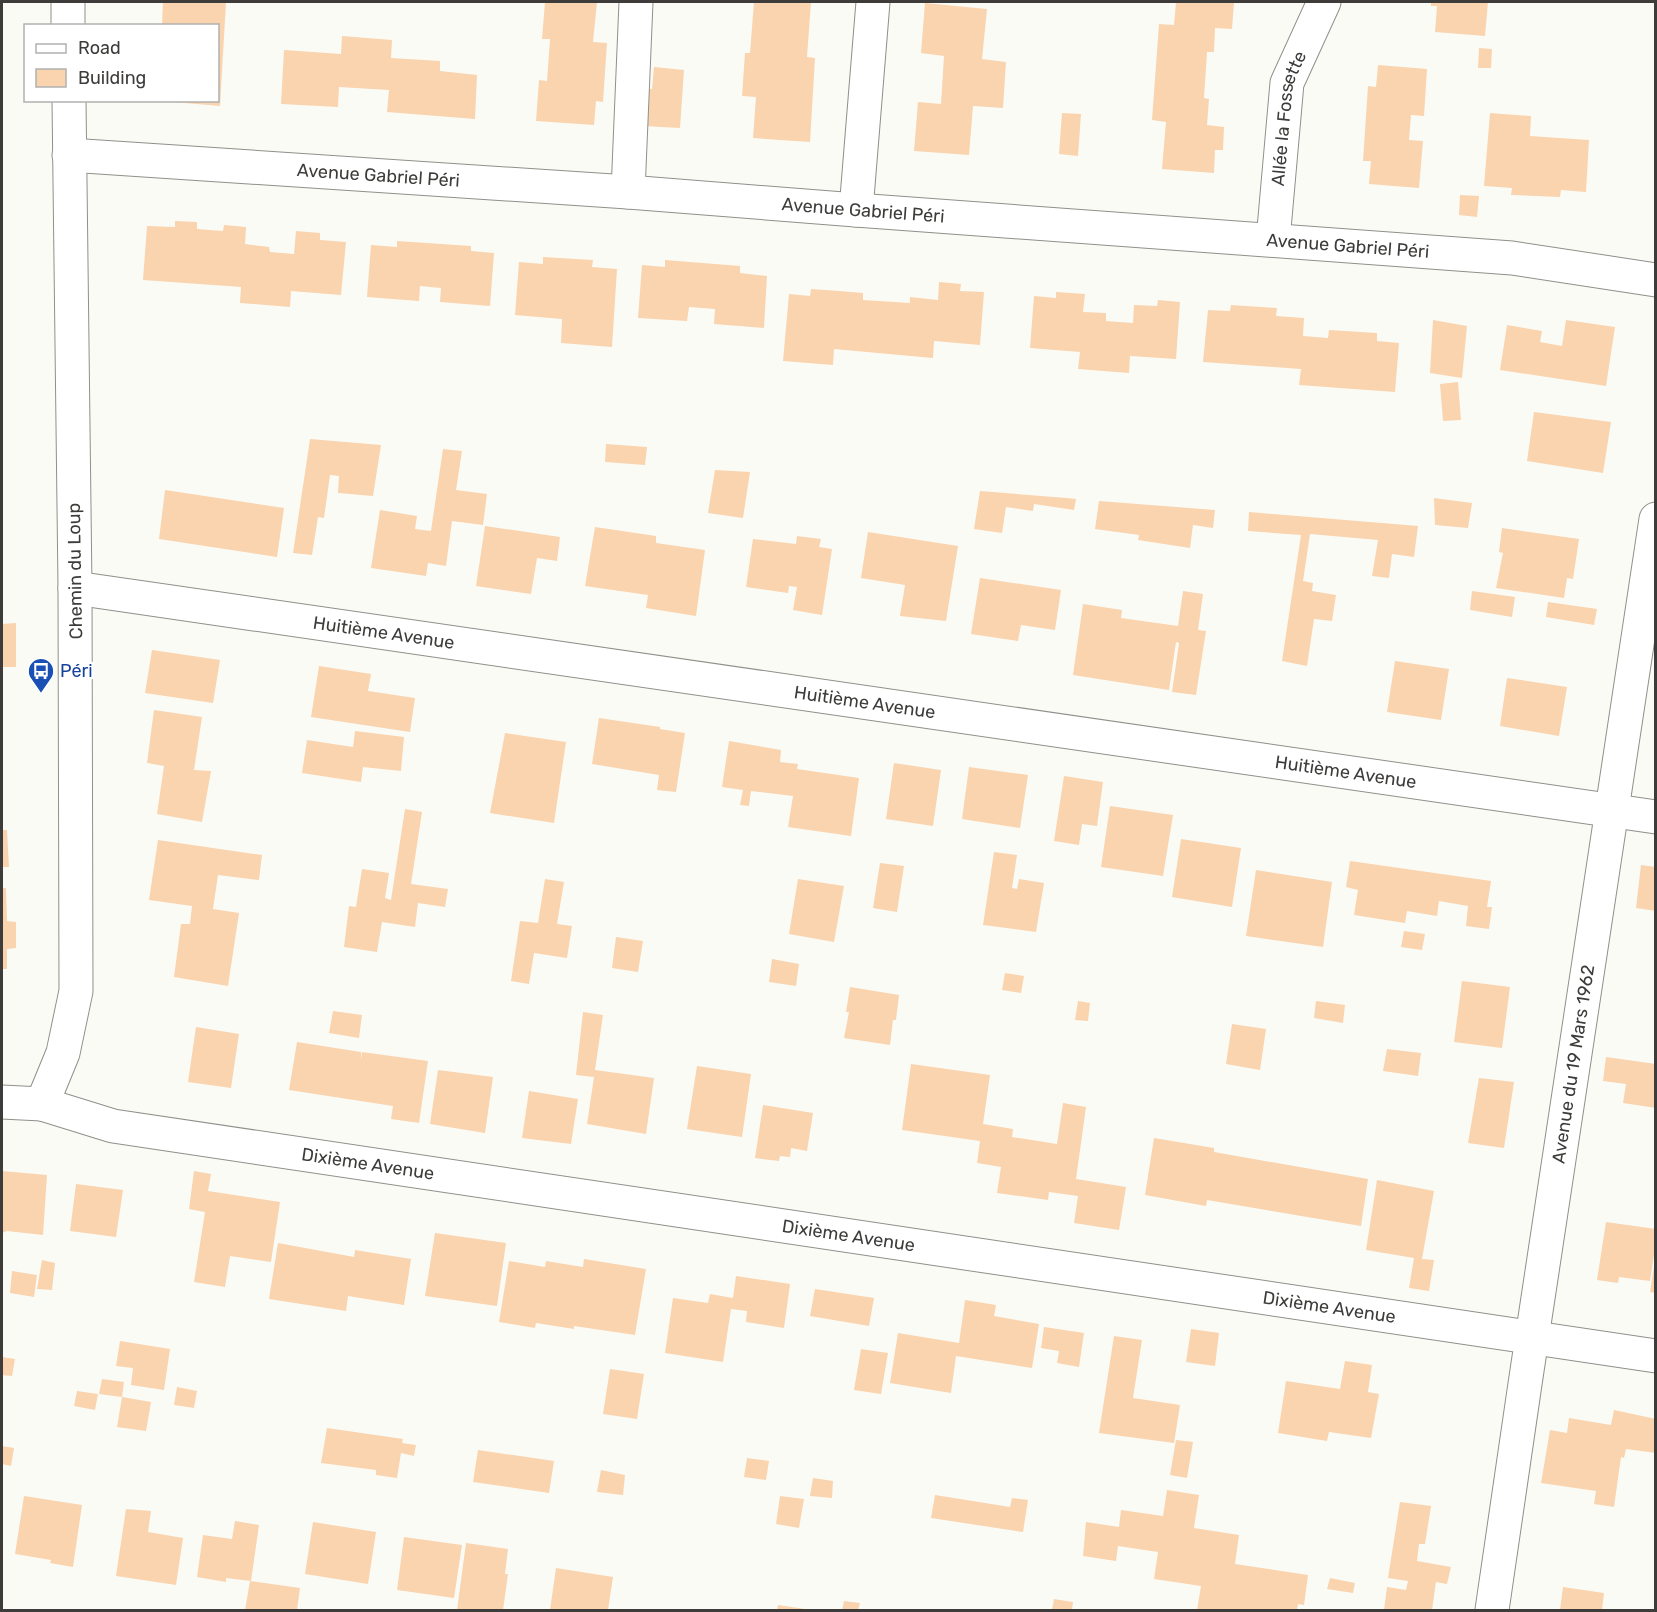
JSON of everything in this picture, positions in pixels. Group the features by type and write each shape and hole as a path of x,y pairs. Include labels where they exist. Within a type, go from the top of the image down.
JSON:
{"street":[{"path":"68,2 68,24"},
{"path":"628,192 636,2"},
{"path":"856,210 873,2"},
{"name":"Allée la Fossette","path":"1273,240 1287,83 1324,2"},
{"name":"Chemin du Loup","path":"42,1104 63,1053 76,991 75,588 69,102"},
{"name":"Avenue Gabriel Péri","path":"69,154 628,192 1512,258 1656,280"},
{"name":"Avenue du 19 Mars 1962","path":"1492,1611 1531,1338 1656,519"},
{"name":"Huitième Avenue","path":"75,588 1656,817"},
{"path":"2,1102 42,1104"},
{"name":"Dixième Avenue","path":"42,1104 113,1126 1656,1356"}],"building":[{"path":"163,2 226,2 220,106 173,102 219,102 219,24 162,24"},
{"path":"545,2 597,2 593,42 607,43 603,102 596,101 594,125 536,121 539,80 547,81 550,39 542,39"},
{"path":"754,2 811,2 807,57 815,58 810,142 753,138 756,97 742,96 745,53 750,53"},
{"path":"1176,2 1234,3 1232,29 1215,28 1214,52 1207,52 1204,98 1209,99 1207,125 1224,127 1223,150 1215,150 1214,173 1162,169 1166,122 1152,120 1159,24 1174,25"},
{"path":"1431,2 1488,2 1485,36 1435,32 1437,6 1431,6"},
{"path":"925,3 987,9 982,59 1006,62 1003,108 973,106 969,155 914,151 918,102 941,104 944,56 921,53"},
{"path":"342,36 392,40 391,58 440,61 440,71 477,75 475,119 387,112 389,90 339,87 338,107 281,104 284,50 341,54"},
{"path":"1479,48 1492,49 1491,68 1478,68"},
{"path":"1378,65 1427,69 1424,116 1411,115 1409,140 1423,141 1419,188 1369,184 1371,161 1363,161 1368,86 1376,87"},
{"path":"654,67 684,70 680,128 643,126 646,89 652,89"},
{"path":"1062,113 1081,114 1078,156 1059,154"},
{"path":"1490,113 1531,116 1530,136 1589,140 1586,192 1561,190 1560,197 1511,195 1512,188 1484,186"},
{"path":"1460,195 1479,196 1477,217 1459,215"},
{"path":"175,221 197,222 197,229 223,231 224,225 246,227 245,244 269,247 270,252 294,254 296,231 320,233 320,240 346,242 341,295 291,291 290,307 240,303 241,287 143,280 147,226 175,227"},
{"path":"397,241 471,246 471,251 494,253 490,306 440,302 441,288 420,286 419,301 367,297 371,245 397,247"},
{"path":"543,257 593,260 592,267 617,269 612,347 561,343 562,319 515,315 519,262 543,264"},
{"path":"665,260 740,266 740,273 767,276 764,328 714,324 715,309 689,307 687,321 638,318 642,265 665,267"},
{"path":"939,282 961,284 960,291 984,292 980,345 934,341 933,358 834,349 833,365 783,361 789,294 810,296 811,289 839,291 863,293 863,300 910,303 910,297 938,300"},
{"path":"1056,292 1085,294 1083,312 1106,313 1106,321 1133,323 1134,305 1157,306 1158,300 1180,302 1176,359 1130,356 1129,373 1078,369 1080,352 1030,348 1034,296 1056,298"},
{"path":"1231,305 1277,308 1276,316 1304,318 1303,336 1328,338 1329,330 1377,333 1377,341 1399,343 1395,392 1299,385 1301,369 1203,362 1208,310 1230,311"},
{"path":"1433,320 1467,326 1462,378 1430,373"},
{"path":"1566,320 1615,327 1606,386 1500,370 1507,325 1542,331 1540,342 1562,346"},
{"path":"1458,382 1461,420 1443,421 1440,384"},
{"path":"1534,412 1611,422 1603,473 1527,461"},
{"path":"310,439 381,445 373,496 338,493 339,476 330,475 324,518 318,517 312,555 293,553"},
{"path":"606,444 647,447 645,465 605,462"},
{"path":"443,449 462,451 456,490 487,494 483,525 452,521 446,566 428,563 426,576 371,568 380,510 417,516 415,529 431,531"},
{"path":"715,470 750,472 743,518 708,513"},
{"path":"165,490 284,508 277,557 159,539"},
{"path":"980,491 1076,499 1074,510 1034,504 1033,511 1006,507 1002,533 974,529"},
{"path":"1434,498 1472,503 1468,528 1435,525"},
{"path":"1099,501 1215,510 1213,528 1193,525 1190,548 1138,540 1139,535 1095,529"},
{"path":"1249,512 1418,526 1414,557 1392,554 1389,578 1372,576 1378,540 1310,534 1303,581 1313,583 1312,591 1336,595 1332,621 1314,619 1307,666 1282,661 1301,535 1248,531"},
{"path":"485,526 560,537 557,561 537,558 531,594 476,586"},
{"path":"595,527 656,536 656,543 705,550 696,616 646,608 648,595 585,586"},
{"path":"1502,528 1579,539 1573,579 1567,578 1564,598 1496,588 1503,553 1499,552"},
{"path":"868,532 958,546 946,621 900,616 905,585 861,578"},
{"path":"797,536 821,539 819,547 832,549 822,615 793,610 797,587 789,586 788,593 746,587 753,539 796,544"},
{"path":"980,578 1061,590 1055,630 1021,625 1018,641 971,634"},
{"path":"1183,591 1203,594 1198,630 1206,631 1196,695 1172,692 1179,643 1176,642 1169,690 1073,675 1083,604 1122,610 1121,618 1178,626"},
{"path":"1472,591 1515,597 1512,617 1470,610"},
{"path":"1548,602 1597,609 1594,625 1546,617"},
{"path":"16,623 16,667 2,667 2,624"},
{"path":"152,650 220,660 213,703 145,693"},
{"path":"1395,661 1449,669 1441,720 1387,712"},
{"path":"319,666 371,674 368,691 415,698 410,732 311,717"},
{"path":"1507,678 1567,687 1559,736 1500,726"},
{"path":"154,710 202,717 194,770 211,771 202,822 157,814 164,766 147,763"},
{"path":"599,718 685,733 676,792 657,790 659,775 592,764"},
{"path":"355,731 404,737 401,771 363,767 361,782 302,773 307,740 353,747"},
{"path":"505,733 566,742 554,823 490,813"},
{"path":"729,741 781,750 780,762 798,764 797,769 859,778 851,836 788,827 793,796 751,791 749,806 740,805 743,790 722,787"},
{"path":"894,763 941,770 933,826 886,819"},
{"path":"969,767 1028,775 1020,828 962,819"},
{"path":"1064,776 1103,782 1097,826 1082,824 1079,845 1054,841"},
{"path":"1110,806 1173,815 1163,876 1101,867"},
{"path":"405,809 422,812 411,884 448,889 445,907 418,903 415,927 382,922 377,952 344,947 349,906 356,907 362,869 389,873 385,898 391,900"},
{"path":"2,830 7,830 9,867 2,867"},
{"path":"1181,839 1241,848 1232,907 1172,897"},
{"path":"158,840 262,855 259,880 218,875 213,909 239,913 228,986 174,977 181,924 190,924 192,906 149,900"},
{"path":"994,852 1017,855 1012,888 1017,889 1019,879 1044,883 1036,932 983,925"},
{"path":"1350,861 1491,881 1487,907 1492,907 1489,929 1466,926 1468,906 1439,901 1437,916 1407,911 1405,923 1354,915 1358,890 1346,887"},
{"path":"880,863 904,866 897,912 873,908"},
{"path":"1641,865 1656,867 1656,911 1636,908"},
{"path":"1256,870 1332,882 1323,947 1246,936"},
{"path":"545,879 564,882 557,924 572,926 567,958 534,953 529,984 511,981 520,921 538,923"},
{"path":"798,879 844,886 834,942 789,934"},
{"path":"2,888 6,888 7,921 16,922 16,948 7,949 7,969 2,969"},
{"path":"1404,931 1425,934 1422,950 1401,947"},
{"path":"616,937 643,941 638,972 612,968"},
{"path":"772,959 799,964 796,986 769,982"},
{"path":"1005,973 1024,976 1021,993 1002,990"},
{"path":"1462,981 1510,987 1502,1048 1454,1042"},
{"path":"850,987 899,995 890,1045 844,1038 849,1012 846,1012"},
{"path":"1078,1001 1090,1003 1088,1021 1075,1020"},
{"path":"1316,1001 1345,1005 1343,1023 1314,1018"},
{"path":"333,1011 362,1015 359,1038 329,1033"},
{"path":"583,1012 603,1015 595,1070 654,1078 646,1134 587,1124 594,1077 576,1075"},
{"path":"1232,1024 1266,1029 1260,1070 1226,1064"},
{"path":"196,1027 239,1034 231,1088 188,1082"},
{"path":"297,1042 361,1052 361,1060 362,1052 428,1061 419,1123 391,1119 393,1106 289,1090"},
{"path":"1387,1049 1421,1053 1418,1076 1383,1071"},
{"path":"1606,1057 1656,1064 1656,1108 1623,1103 1626,1084 1603,1081"},
{"path":"911,1064 990,1075 983,1124 1013,1129 1012,1137 1057,1144 1063,1103 1086,1107 1076,1179 1126,1187 1119,1230 1074,1223 1078,1196 1049,1192 1048,1200 997,1193 1001,1167 977,1163 980,1141 902,1130"},
{"path":"697,1066 751,1074 742,1137 687,1129"},
{"path":"438,1070 493,1077 485,1133 430,1124"},
{"path":"1479,1078 1514,1082 1504,1148 1468,1143"},
{"path":"529,1091 578,1099 571,1144 522,1138"},
{"path":"763,1105 813,1113 807,1151 791,1148 790,1157 780,1156 779,1161 755,1158"},
{"path":"1154,1138 1214,1148 1214,1152 1368,1179 1361,1226 1207,1200 1206,1206 1145,1195"},
{"path":"2,1171 47,1175 43,1235 7,1231 2,1233"},
{"path":"194,1171 211,1174 208,1191 280,1202 271,1262 230,1256 225,1287 194,1282 205,1212 189,1209"},
{"path":"1377,1180 1434,1191 1422,1259 1434,1260 1429,1291 1409,1288 1414,1258 1366,1250"},
{"path":"76,1184 123,1190 116,1237 70,1231"},
{"path":"1606,1222 1656,1229 1650,1281 1619,1277 1618,1283 1597,1280"},
{"path":"435,1233 506,1243 497,1306 425,1296"},
{"path":"278,1243 354,1257 355,1250 411,1259 404,1305 348,1296 346,1311 269,1299"},
{"path":"584,1259 646,1269 635,1335 574,1326 574,1329 536,1323 535,1328 499,1322 509,1261 545,1267 546,1261 583,1267"},
{"path":"42,1260 55,1263 52,1290 37,1289"},
{"path":"1654,1266 1656,1266 1656,1293 1650,1292"},
{"path":"12,1271 37,1275 34,1297 10,1293"},
{"path":"736,1276 790,1284 784,1328 746,1322 747,1311 731,1309 723,1362 665,1353 673,1298 708,1303 710,1294 733,1298"},
{"path":"815,1289 874,1298 869,1326 810,1316"},
{"path":"965,1300 996,1305 994,1316 1039,1324 1032,1368 956,1356 951,1393 890,1383 898,1333 959,1343"},
{"path":"1044,1327 1084,1333 1079,1367 1057,1363 1059,1351 1041,1348"},
{"path":"1191,1329 1219,1333 1215,1366 1186,1362"},
{"path":"1114,1336 1142,1340 1133,1398 1180,1405 1174,1443 1099,1433"},
{"path":"120,1341 170,1349 164,1390 131,1385 133,1368 116,1366"},
{"path":"861,1349 888,1353 881,1394 854,1390"},
{"path":"2,1357 15,1359 12,1376 2,1375"},
{"path":"1345,1361 1372,1365 1368,1392 1379,1394 1371,1438 1329,1432 1327,1441 1278,1433 1286,1381 1340,1389"},
{"path":"610,1369 644,1374 637,1419 603,1414"},
{"path":"102,1379 124,1382 122,1397 99,1394"},
{"path":"177,1387 197,1391 194,1408 174,1405"},
{"path":"77,1391 98,1394 95,1410 74,1406"},
{"path":"122,1397 151,1402 146,1431 117,1427"},
{"path":"1614,1410 1656,1419 1656,1453 1626,1449 1624,1458 1621,1457 1614,1507 1594,1504 1596,1491 1541,1483 1550,1430 1567,1433 1569,1418 1611,1425"},
{"path":"327,1428 403,1439 402,1443 416,1445 414,1456 401,1453 397,1478 376,1475 376,1470 321,1463"},
{"path":"1176,1440 1193,1442 1187,1478 1170,1475"},
{"path":"2,1446 14,1448 11,1466 2,1464"},
{"path":"478,1450 554,1461 549,1493 473,1482"},
{"path":"747,1458 769,1461 766,1480 744,1477"},
{"path":"601,1470 625,1475 623,1495 597,1492"},
{"path":"813,1478 833,1481 832,1498 810,1496"},
{"path":"1167,1490 1199,1495 1194,1528 1239,1535 1235,1564 1308,1575 1304,1605 1298,1604 1297,1610 1197,1610 1201,1586 1154,1579 1158,1552 1118,1546 1116,1561 1083,1556 1086,1522 1119,1527 1121,1510 1163,1516"},
{"path":"935,1495 1010,1507 1012,1498 1028,1500 1023,1532 931,1518"},
{"path":"24,1496 82,1505 73,1567 50,1563 51,1560 15,1554"},
{"path":"780,1496 804,1499 799,1528 776,1524"},
{"path":"1400,1502 1431,1506 1425,1544 1419,1544 1417,1561 1451,1567 1447,1584 1436,1582 1432,1610 1384,1610 1387,1587 1406,1590 1408,1581 1388,1578"},
{"path":"126,1509 151,1511 148,1532 183,1538 176,1585 116,1576"},
{"path":"235,1521 259,1525 251,1581 226,1578 226,1582 197,1577 203,1535 232,1539"},
{"path":"313,1522 376,1532 368,1584 305,1574"},
{"path":"404,1537 462,1545 454,1598 397,1590"},
{"path":"466,1543 508,1549 505,1574 508,1574 503,1610 457,1610"},
{"path":"556,1568 613,1577 608,1610 550,1610"},
{"path":"1330,1578 1355,1583 1353,1593 1327,1589"},
{"path":"250,1581 300,1588 297,1610 245,1610"},
{"path":"1563,1587 1604,1593 1602,1610 1560,1610"},
{"path":"1054,1599 1073,1602 1072,1610 1052,1610"},
{"path":"844,1601 860,1603 858,1610 842,1610"},
{"path":"778,1605 805,1609 805,1610 777,1610"}],"place":[{"name":"Péri","path":"41,694"}]}
